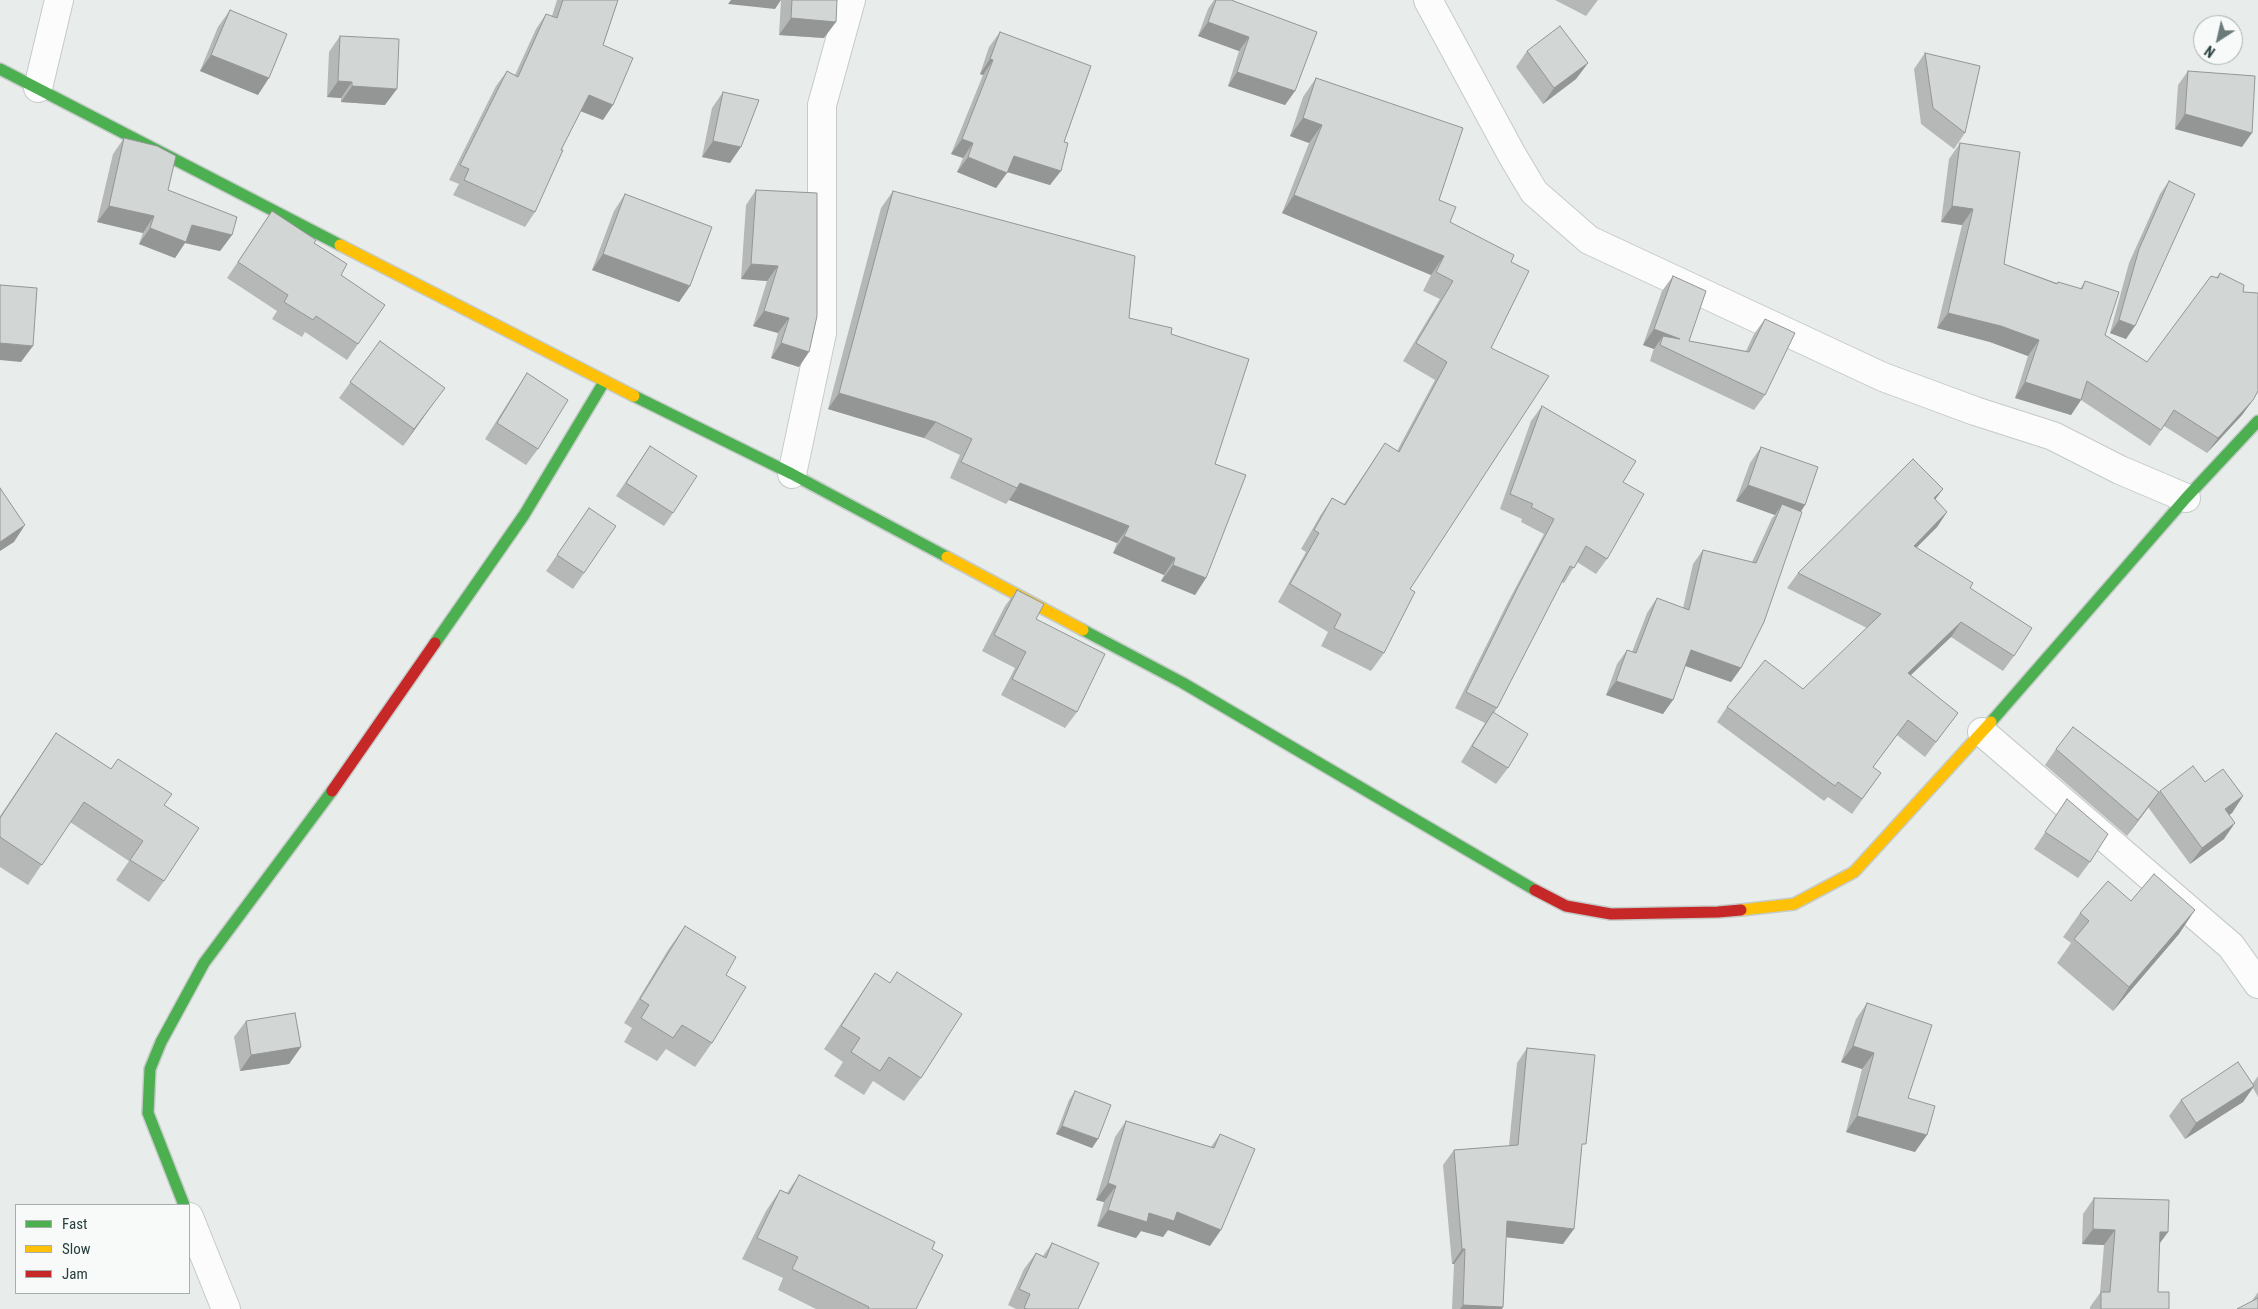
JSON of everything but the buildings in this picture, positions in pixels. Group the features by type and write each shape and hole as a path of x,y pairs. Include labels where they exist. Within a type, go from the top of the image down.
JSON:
{"street":[{"path":"38,88 59,0"},
{"path":"792,474 822,333 822,105 851,0"},
{"path":"1428,0 1534,192 1589,240 1883,377 1975,411 2053,436 2120,470 2186,498"},
{"path":"0,69 604,382 696,425 792,474 1183,683 1527,886 1566,906 1611,914 1718,912 1794,904 1854,872 1982,732 2186,498 2258,420"},
{"path":"184,1204 148,1113 150,1069 161,1042 204,963 312,819 524,515 604,382"},
{"path":"1982,732 2231,946 2258,984"},
{"path":"190,1219 226,1309"}],"traffic: fast":[{"path":"0,69 340,245"},
{"path":"435,643 524,515 604,382"},
{"path":"634,396 792,474 947,557"},
{"path":"1991,722 2186,498 2258,421"},
{"path":"1083,630 1183,683 1535,890"},
{"path":"184,1204 148,1113 150,1069 161,1042 204,963 332,791"}],"traffic: slow":[{"path":"340,245 634,396"},
{"path":"947,557 1083,630"},
{"path":"1741,910 1794,904 1854,872 1991,722"}],"traffic: jam":[{"path":"332,791 435,643"},
{"path":"1535,890 1566,906 1611,914 1741,910"}]}
